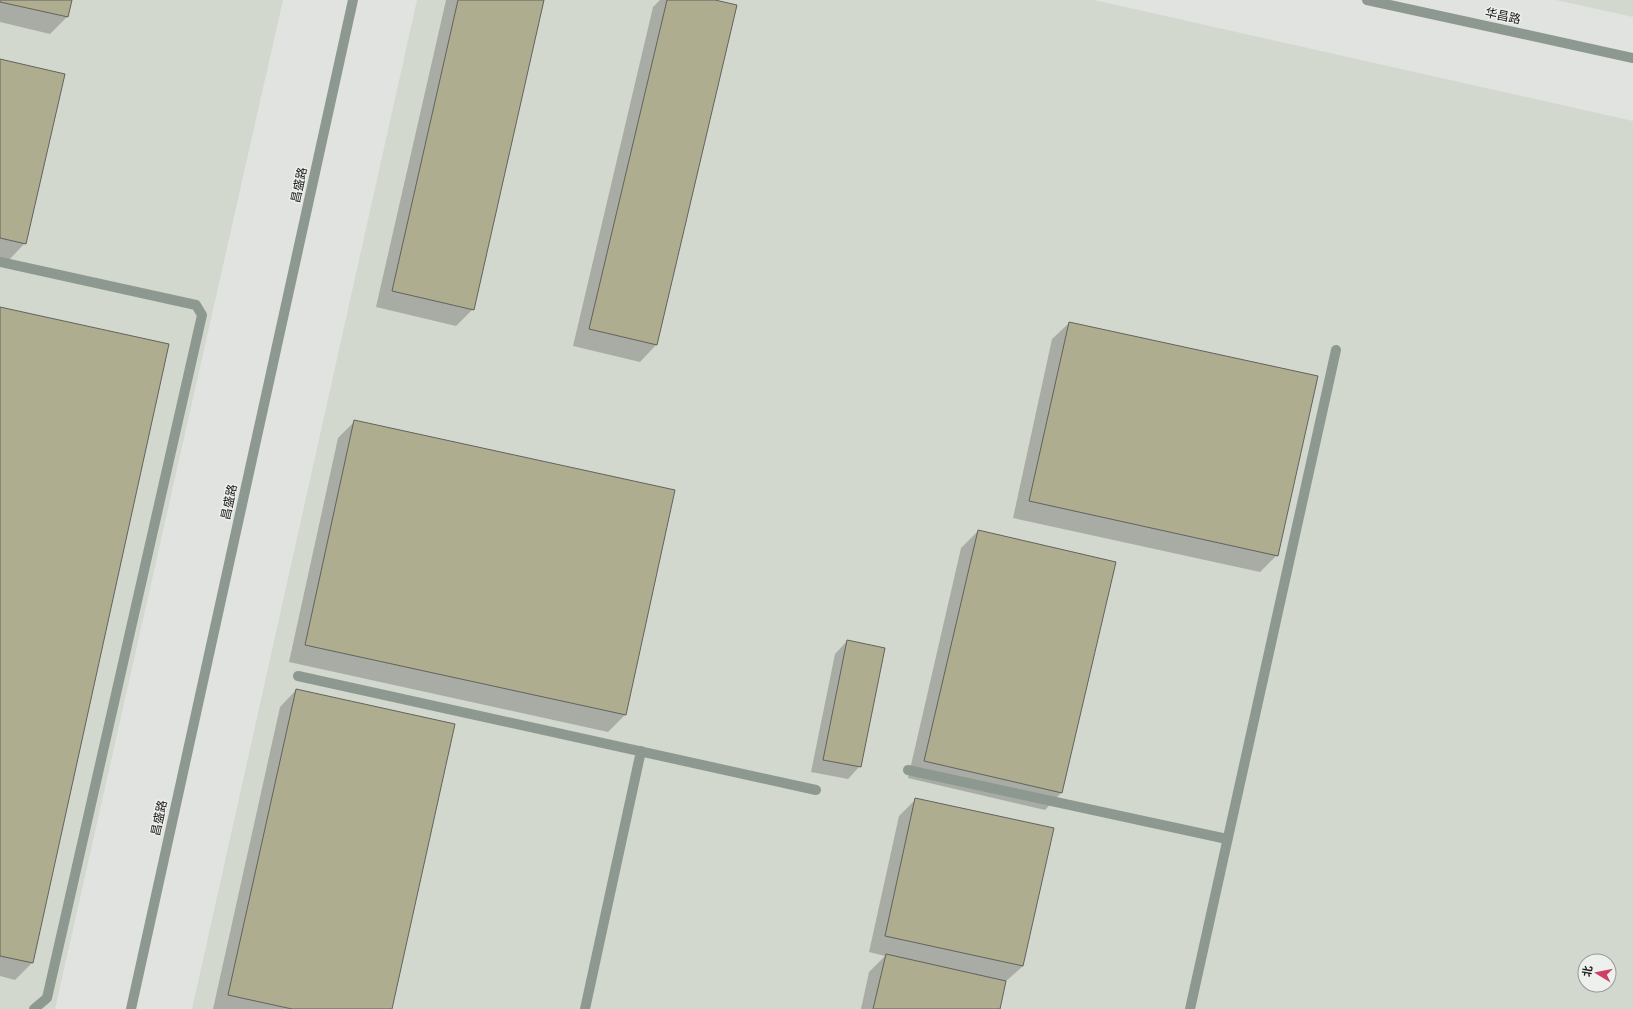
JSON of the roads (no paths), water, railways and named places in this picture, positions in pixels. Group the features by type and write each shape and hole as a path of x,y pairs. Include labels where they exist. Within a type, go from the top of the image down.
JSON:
{"street":[{"name":"昌盛路","path":"131,1009 353,0"},
{"name":"华昌路","path":"1367,0 1633,58"},
{"path":"0,262 196,305 202,315 47,998 34,1009"},
{"path":"1190,1009 1336,350"},
{"path":"298,676 816,790"},
{"path":"585,1009 641,751"},
{"path":"908,770 1227,839"}]}
